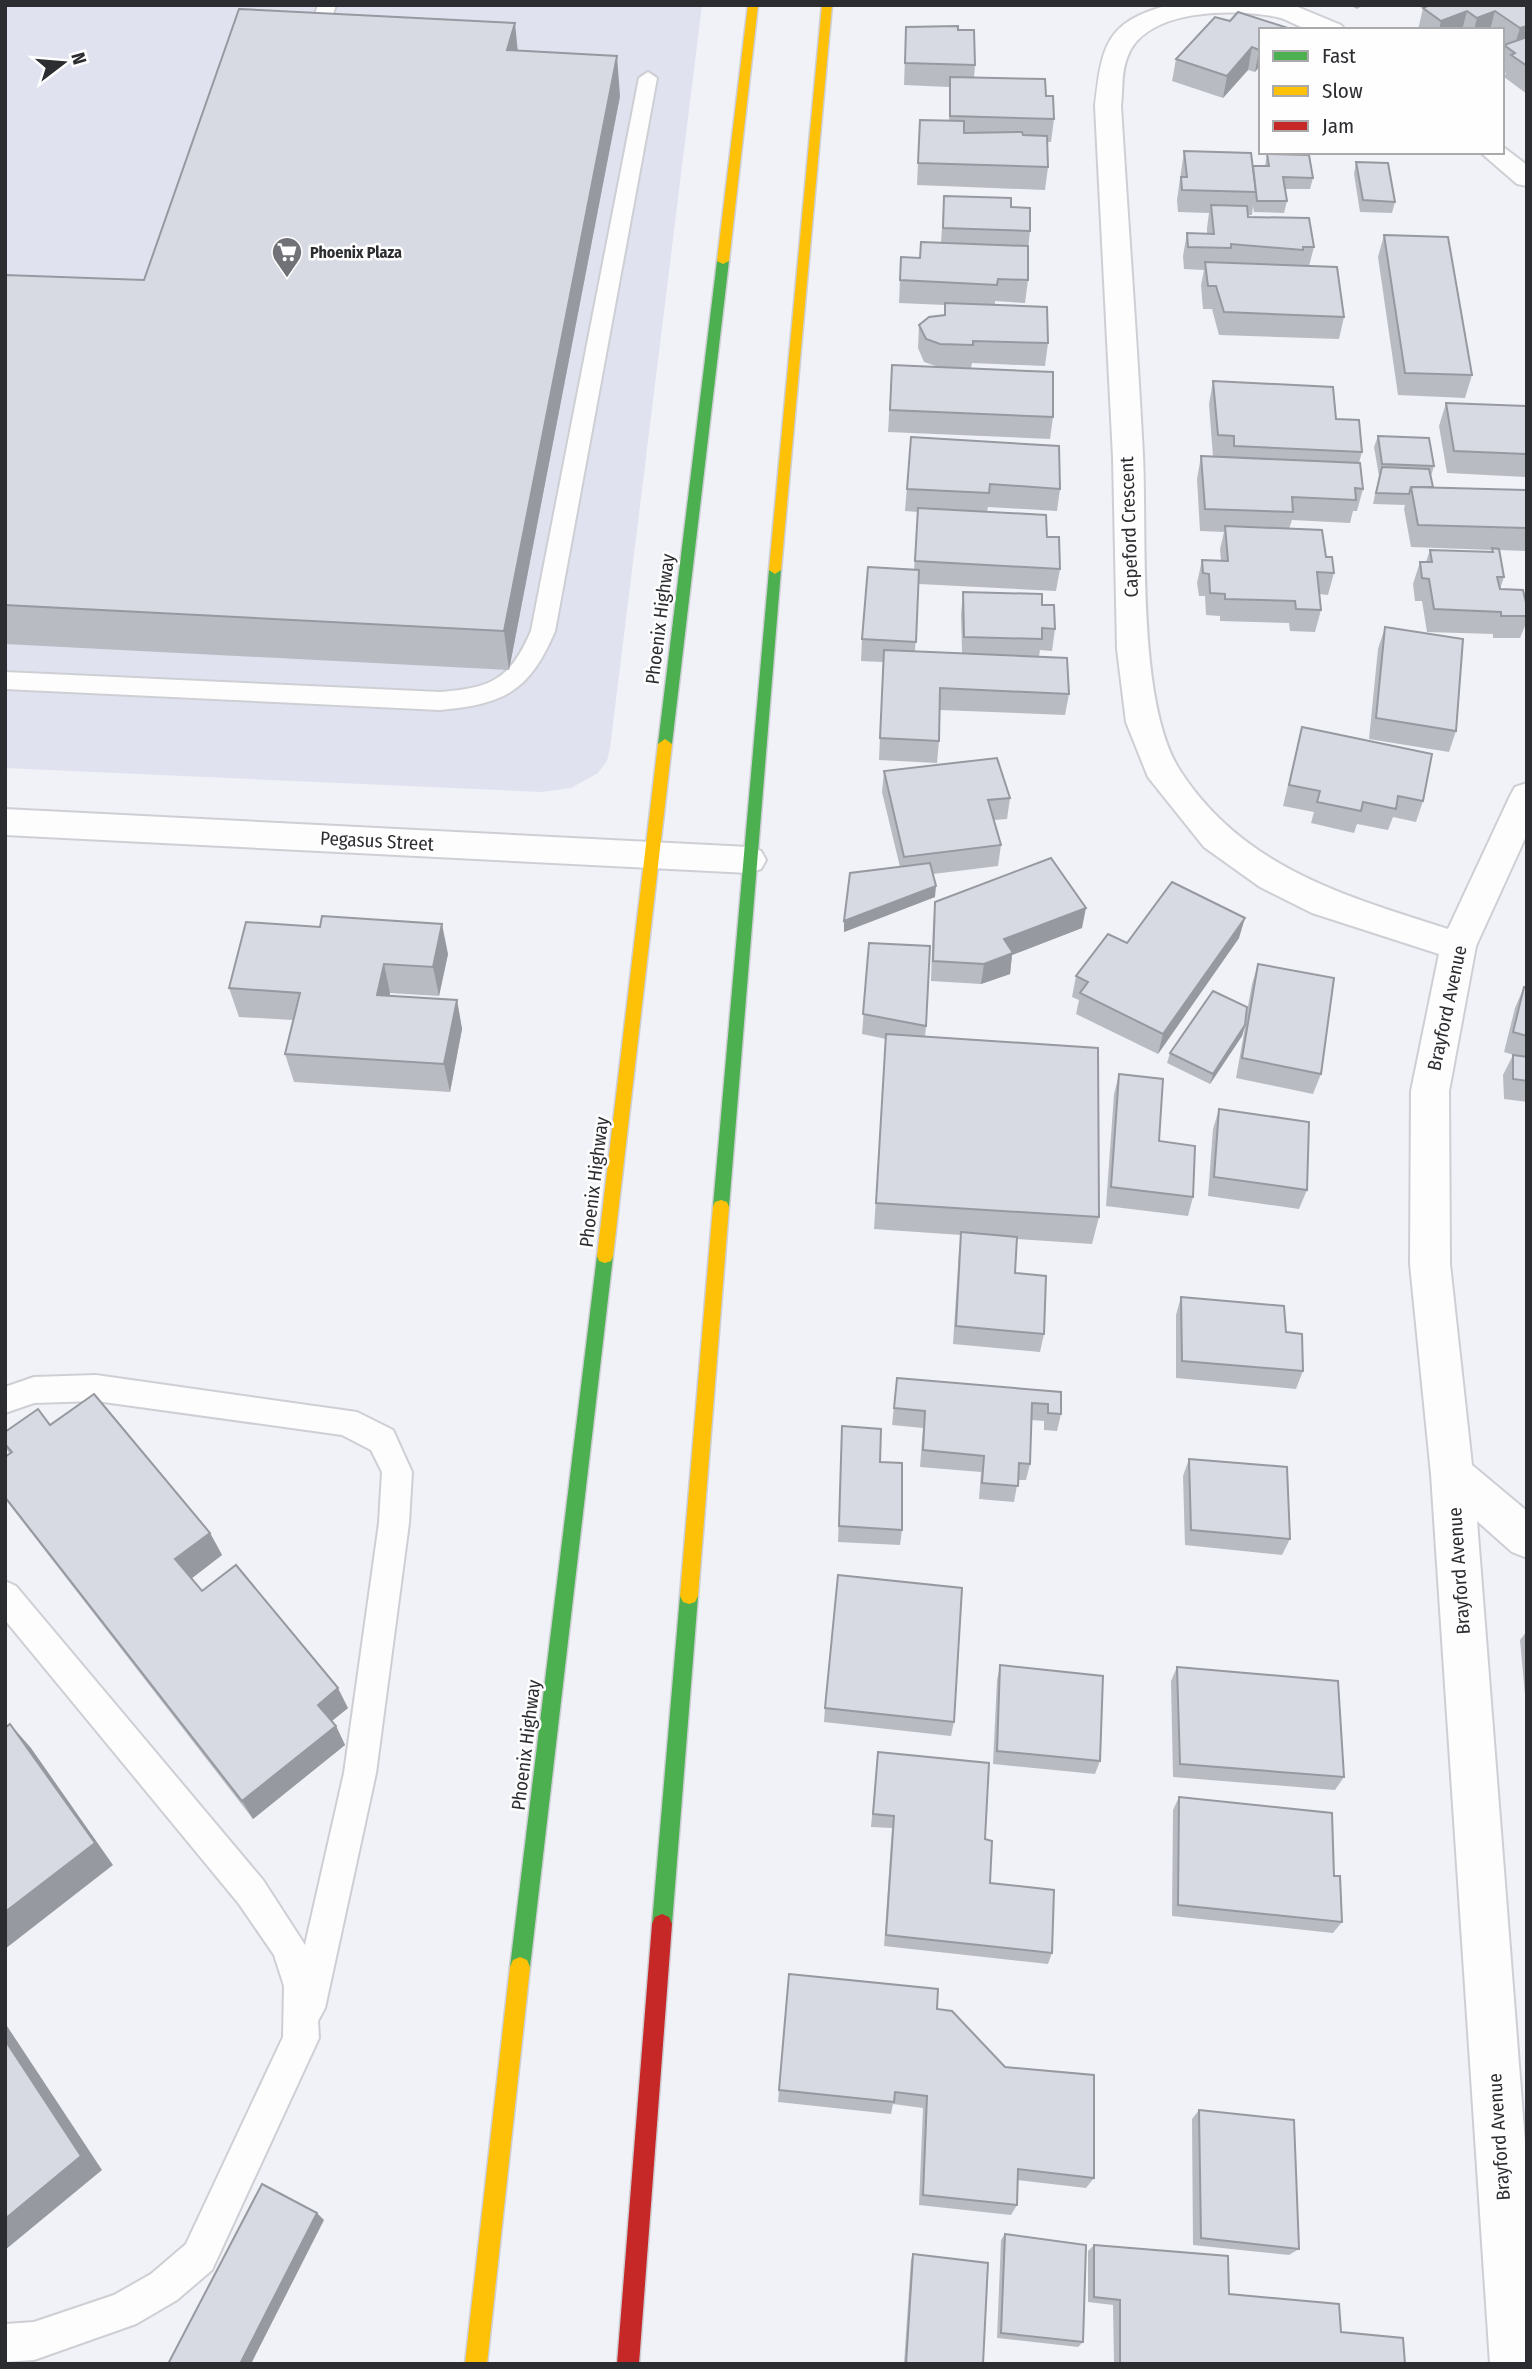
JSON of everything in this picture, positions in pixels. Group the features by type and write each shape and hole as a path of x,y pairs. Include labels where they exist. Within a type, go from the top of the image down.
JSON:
{"main road":[{"name":"Phoenix Highway","path":"477,2364 486,2258 753,5"},
{"path":"628,2364 631,2295 749,860 827,5"}],"street":[{"name":"Capeford Crescent","path":"1224,5 1188,8 1156,17 1129,32 1114,57 1108,106 1128,457 1133,649 1143,722 1165,777 1216,838 1272,878 1324,903 1458,946"},
{"path":"1238,5 1283,10 1327,28"},
{"path":"1496,154 1527,178"},
{"name":"Brayford Avenue","path":"1516,2364 1452,1474 1430,1264 1428,1176 1430,1091 1458,946 1527,796"},
{"name":"Pegasus Street","path":"5,822 749,860"},
{"path":"1452,1474 1527,1538"}],"lane":[{"path":"316,38 327,5"},
{"path":"5,680 440,701 475,699 499,691 514,681 532,661 543,631 648,78"},
{"path":"5,1400 34,1390 96,1388 346,1422 382,1440 397,1472 393,1536 360,1773 301,2038 199,2257 164,2287 124,2311 34,2341 5,2343"},
{"path":"5,1595 251,1892 288,1946 300,1986 301,2038"}],"shaded area":[{"path":"5,5 702,5 610,748 607,761 598,773 571,788 541,792 5,768"}],"building":[{"path":"1430,5 1527,5 1527,26 1520,28 1495,11 1477,18 1467,11 1441,21 1423,8"},
{"path":"239,9 515,23 507,50 617,56 504,631 5,605 5,275 144,280"},
{"path":"1238,12 1288,28 1259,28 1259,50 1252,47 1227,76 1176,59 1215,17 1230,21"},
{"path":"958,26 958,30 974,30 975,65 905,63 906,27"},
{"path":"1527,37 1527,66 1511,55 1515,53 1504,45"},
{"path":"950,77 1045,79 1046,96 1053,96 1054,119 950,116"},
{"path":"920,120 964,121 964,133 1022,132 1023,135 1047,136 1048,167 918,163"},
{"path":"1184,151 1251,153 1256,192 1182,190 1181,177 1187,177"},
{"path":"1267,154 1309,155 1313,178 1283,177 1287,201 1257,201 1253,166 1269,166"},
{"path":"1356,162 1388,163 1395,202 1363,200"},
{"path":"944,196 1011,198 1011,207 1030,208 1030,231 943,228"},
{"path":"1211,205 1247,206 1248,217 1309,218 1314,247 1303,247 1303,250 1231,244 1231,248 1188,247 1187,233 1214,234"},
{"path":"1384,235 1448,237 1472,375 1405,373"},
{"path":"921,242 1028,246 1028,280 998,279 997,285 900,280 901,257 920,258"},
{"path":"1205,262 1337,267 1344,317 1224,312 1216,286 1208,286"},
{"path":"945,303 1047,307 1048,343 973,341 973,345 940,344 926,339 919,325 929,317 945,315"},
{"path":"892,365 1053,372 1053,417 890,410"},
{"path":"1213,381 1333,387 1336,419 1359,420 1362,452 1234,446 1234,436 1218,435"},
{"path":"1446,403 1527,406 1527,454 1454,451"},
{"path":"1378,436 1429,438 1434,466 1382,464"},
{"path":"911,437 1059,446 1060,489 990,484 989,493 907,489"},
{"path":"1201,456 1360,463 1363,489 1355,488 1356,500 1292,497 1293,512 1205,509"},
{"path":"1382,467 1429,469 1433,487 1411,487 1409,494 1376,493"},
{"path":"1411,487 1527,490 1527,528 1418,525"},
{"path":"918,508 1046,515 1047,537 1059,537 1060,569 915,561"},
{"path":"1225,526 1322,530 1326,557 1332,557 1334,573 1317,572 1321,610 1296,609 1295,601 1225,599 1225,594 1210,593 1209,574 1203,573 1202,560 1228,561"},
{"path":"1492,548 1499,549 1504,577 1497,577 1500,589 1523,590 1527,616 1434,609 1429,579 1422,578 1420,562 1432,562 1430,550 1493,552"},
{"path":"868,567 919,570 916,642 862,639"},
{"path":"963,592 1042,594 1042,605 1054,605 1055,629 1042,628 1042,639 964,637"},
{"path":"1385,627 1463,639 1456,731 1376,718"},
{"path":"884,650 1067,658 1069,694 940,688 939,741 880,738"},
{"path":"1302,727 1432,754 1423,801 1398,796 1396,809 1363,802 1361,811 1317,802 1320,791 1289,785"},
{"path":"997,758 1010,798 988,800 1001,845 904,857 884,771"},
{"path":"1051,858 1086,908 1004,939 1013,953 984,964 933,961 935,902"},
{"path":"930,863 936,886 844,921 850,873"},
{"path":"1172,882 1245,918 1163,1034 1080,993 1088,982 1076,976 1108,934 1127,943"},
{"path":"322,916 442,924 433,967 384,964 377,995 457,1000 444,1064 285,1054 300,993 229,988 246,922 320,927"},
{"path":"869,943 930,946 926,1026 863,1014"},
{"path":"1258,964 1334,978 1321,1074 1242,1058"},
{"path":"1524,987 1527,988 1527,1036 1513,1032"},
{"path":"1213,991 1247,1007 1245,1025 1213,1074 1170,1053"},
{"path":"886,1034 1098,1048 1099,1217 876,1203"},
{"path":"1513,1055 1527,1057 1527,1081 1513,1079"},
{"path":"1119,1074 1163,1079 1159,1141 1195,1146 1193,1197 1111,1187"},
{"path":"1219,1109 1309,1122 1307,1190 1214,1177"},
{"path":"961,1232 1017,1237 1015,1273 1046,1276 1044,1334 956,1326"},
{"path":"1181,1297 1284,1306 1286,1332 1302,1334 1303,1371 1182,1361"},
{"path":"897,1378 1061,1392 1061,1414 1048,1413 1048,1404 1032,1403 1030,1464 1019,1463 1018,1486 982,1483 984,1456 923,1450 925,1411 894,1408"},
{"path":"94,1394 210,1533 175,1559 202,1591 236,1565 338,1688 318,1705 336,1726 242,1801 5,1497 5,1457 12,1452 5,1444 5,1432 38,1409 50,1425"},
{"path":"842,1426 881,1429 880,1462 902,1463 902,1530 839,1526"},
{"path":"1189,1459 1287,1467 1290,1539 1191,1530"},
{"path":"838,1575 962,1588 954,1722 825,1708"},
{"path":"1000,1665 1103,1676 1100,1761 997,1751"},
{"path":"1177,1667 1338,1681 1344,1777 1180,1764"},
{"path":"10,1724 95,1843 5,1912 5,1728"},
{"path":"878,1752 989,1763 985,1839 992,1841 990,1883 1054,1890 1052,1953 886,1935 894,1816 873,1814"},
{"path":"1179,1797 1332,1813 1334,1876 1340,1876 1342,1922 1178,1905"},
{"path":"789,1974 938,1989 937,2009 952,2011 1005,2067 1094,2075 1094,2178 1018,2169 1017,2205 923,2195 927,2096 895,2092 894,2102 779,2090"},
{"path":"5,2040 81,2156 5,2219"},
{"path":"1199,2110 1294,2120 1299,2249 1201,2238"},
{"path":"262,2184 317,2213 240,2364 168,2364"},
{"path":"1005,2234 1086,2245 1083,2342 1001,2333"},
{"path":"1094,2245 1228,2256 1229,2294 1339,2304 1341,2332 1403,2338 1405,2364 1120,2364 1120,2300 1094,2297"},
{"path":"913,2254 988,2263 983,2364 906,2364"}],"traffic: fast":[{"path":"665,744 723,261"},
{"path":"721,1207 775,570"},
{"path":"520,1967 605,1256"},
{"path":"662,1924 689,1596"}],"traffic: slow":[{"path":"723,261 753,5"},
{"path":"775,570 827,5"},
{"path":"605,1256 665,744"},
{"path":"689,1596 721,1207"},
{"path":"476,2364 520,1967"}],"traffic: jam":[{"path":"628,2364 662,1924"}],"place":[{"name":"Phoenix Plaza","path":"287,279"}]}
